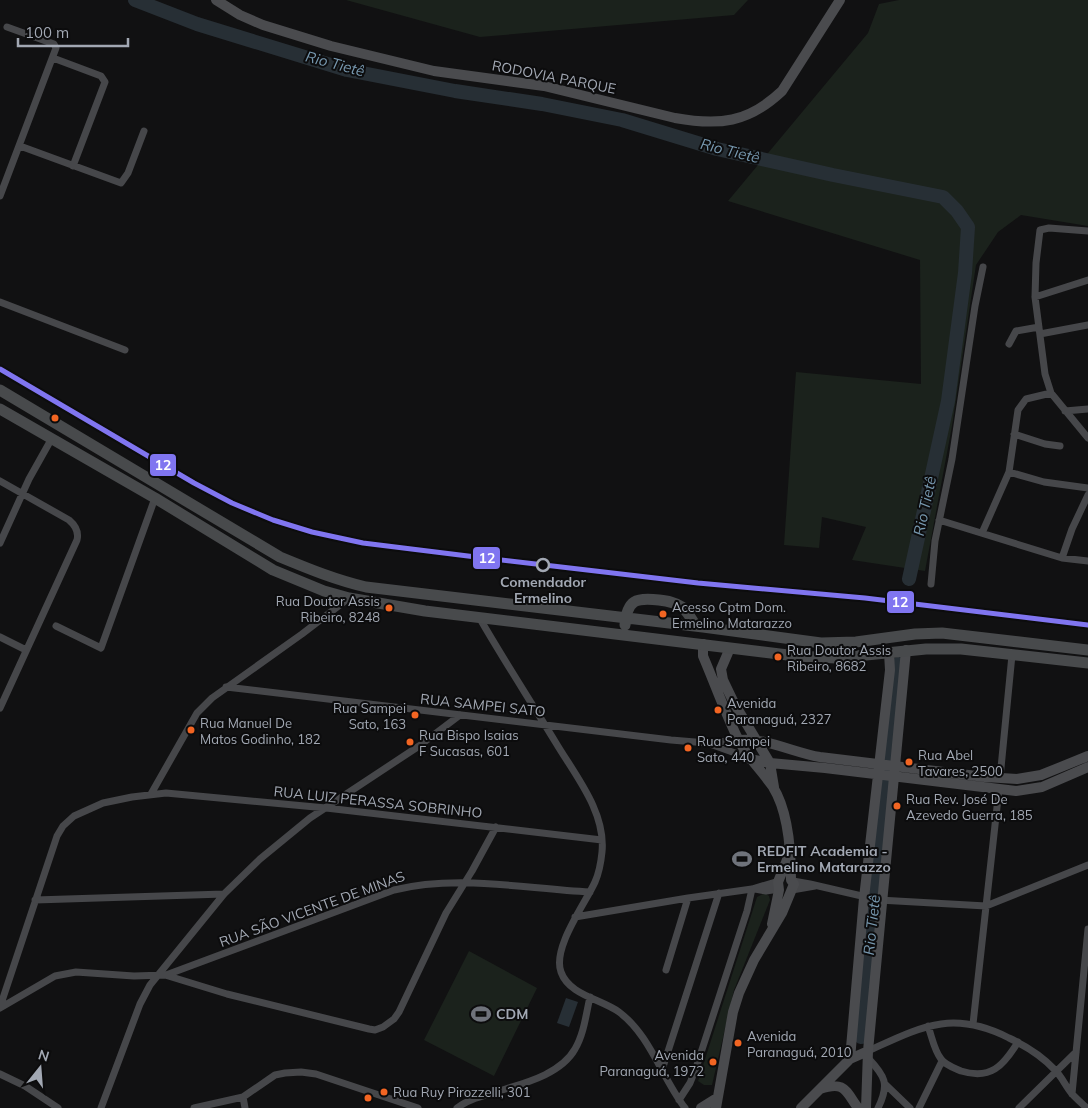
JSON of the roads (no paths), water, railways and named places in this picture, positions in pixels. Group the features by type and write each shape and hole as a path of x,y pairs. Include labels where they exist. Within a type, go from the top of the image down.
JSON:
{"main road":[{"path":"4,392 280,557 320,574 366,587 729,630 821,643 856,642 928,633 961,634 1088,650"},
{"path":"0,409 155,498 273,570 299,582 349,598 425,611 796,656 836,658 941,648 1088,663"},
{"path":"624,634 627,608 640,599 652,599 677,604 685,610 696,626"},
{"path":"704,644 729,630"},
{"path":"904,635 906,650"}],"street":[{"name":"RODOVIA PARQUE","path":"216,0 240,15 264,25 330,46 400,64 434,71 544,86 695,122 728,120 757,111 769,103 782,91 840,0"},
{"path":"0,196 56,48 54,44 7,26"},
{"path":"53,58 101,76 104,82 73,166"},
{"path":"20,146 121,184 128,173 144,131"},
{"path":"1088,232 1049,228 1040,230 1036,263 1035,297 1045,374 1052,393 1088,438"},
{"path":"931,584 935,542 952,459 975,306 983,267"},
{"path":"1035,297 1088,280"},
{"path":"0,302 125,350"},
{"path":"1009,344 1016,330 1040,331 1088,324"},
{"path":"982,533 1009,472 1018,410 1026,399 1052,393"},
{"path":"1065,411 1088,409"},
{"path":"1014,434 1046,444 1060,446"},
{"path":"0,543 22,494 52,438"},
{"path":"1009,472 1044,482 1088,488"},
{"path":"0,481 69,520 78,533 77,540 0,708"},
{"path":"1062,558 1072,529 1088,495"},
{"path":"56,626 101,648 155,498"},
{"path":"939,520 1062,558 1088,561"},
{"path":"151,794 197,713 212,698 349,598"},
{"path":"478,616 583,786 598,822 602,840 600,866 590,892 575,918 562,948 559,967 561,974 566,981 590,997 620,1012 632,1024 685,1108"},
{"path":"0,637 26,650"},
{"path":"704,644 703,656 739,740 750,759 774,788"},
{"path":"701,1108 717,1103 733,1012 739,993 754,960 782,913 792,886 786,825 774,788 770,763 734,703 723,680 721,669 730,648"},
{"path":"850,1059 865,898 906,650"},
{"path":"866,1108 868,1054 880,900 890,670 889,653"},
{"path":"1000,778 1012,655"},
{"name":"RUA SAMPEI SATO","path":"226,687 708,743 739,740"},
{"path":"101,1108 140,1004 157,976 224,894 260,859 300,825 419,746 460,715"},
{"path":"739,740 757,740 805,754 886,771 1000,789 1023,790 1042,787 1088,767"},
{"name":"RUA SAMPEI SATO","path":"708,743 750,759"},
{"path":"805,754 805,766"},
{"path":"750,759 805,766 1023,779 1041,775 1088,756"},
{"path":"973,1024 1000,789"},
{"name":"RUA LUIZ PERASSA SOBRINHO","path":"0,1007 53,844 63,826 69,820 80,812 103,803 151,794 190,794 602,840"},
{"path":"0,1007 41,983 64,973 166,975 227,994 326,1020 378,1030 388,1025 399,1012 446,913 496,827"},
{"path":"770,931 779,885 790,851"},
{"path":"779,885 784,893 792,886 818,885 865,898 880,900 986,906 1088,865"},
{"name":"RUA SÃO VICENTE DE MINAS","path":"166,975 394,890 418,885 465,882 590,892"},
{"path":"575,918 688,898 754,889 762,885 779,885"},
{"path":"679,1100 690,1083 696,1068 754,889"},
{"path":"35,900 224,894"},
{"path":"662,1070 719,894"},
{"path":"666,970 688,898"},
{"path":"1072,1094 1088,929"},
{"path":"456,1108 544,1074 563,1064 576,1048 590,997"},
{"path":"1080,1011 1088,1009"},
{"path":"801,1108 850,1059 868,1054 910,1032 928,1026 954,1023 973,1024 1018,1042 1043,1058 1057,1072 1072,1094 1087,1108"},
{"path":"928,1026 942,1061 967,1072 987,1073 1004,1063 1018,1042"},
{"path":"1018,1108 1076,1052"},
{"path":"868,1054 879,1070 885,1084 910,1108"},
{"path":"919,1108 942,1061"},
{"path":"194,1108 243,1096 274,1076 301,1072 324,1076 418,1108"},
{"path":"0,1074 25,1086 58,1108"},
{"path":"878,1108 884,1094 885,1084"},
{"path":"820,1090 833,1085 839,1086 858,1108"},
{"path":"243,1096 245,1108"}],"waterway":[{"name":"Rio Tietê","path":"135,0 197,24 347,70 622,120 717,149 943,197 957,211 968,227 965,273 948,401 909,579"},
{"name":"Rio Tietê","path":"861,1037 898,664"}],"place":[{"name":"Comendador Ermelino","path":"543,565"},
{"name":"Rua Doutor Assis Ribeiro, 8248","path":"389,608"},
{"name":"Acesso Cptm Dom. Ermelino Matarazzo","path":"663,614"},
{"name":"Rua Doutor Assis Ribeiro, 8682","path":"778,657"},
{"name":"Avenida Paranaguá, 2327","path":"718,710"},
{"name":"Rua Sampei Sato, 163","path":"415,715"},
{"name":"Rua Manuel De Matos Godinho, 182","path":"191,730"},
{"name":"Rua Bispo Isaias F Sucasas, 601","path":"410,742"},
{"name":"Rua Sampei Sato, 440","path":"688,748"},
{"name":"Rua Abel Tavares, 2500","path":"909,762"},
{"name":"Rua Rev. José De Azevedo Guerra, 185","path":"897,806"},
{"name":"REDFIT Academia - Ermelino Matarazzo","path":"742,859"},
{"name":"CDM","path":"481,1014"},
{"name":"Avenida Paranaguá, 2010","path":"738,1043"},
{"name":"Avenida Paranaguá, 1972","path":"713,1062"},
{"name":"Rua Ruy Pirozzelli, 301","path":"384,1092"}]}
